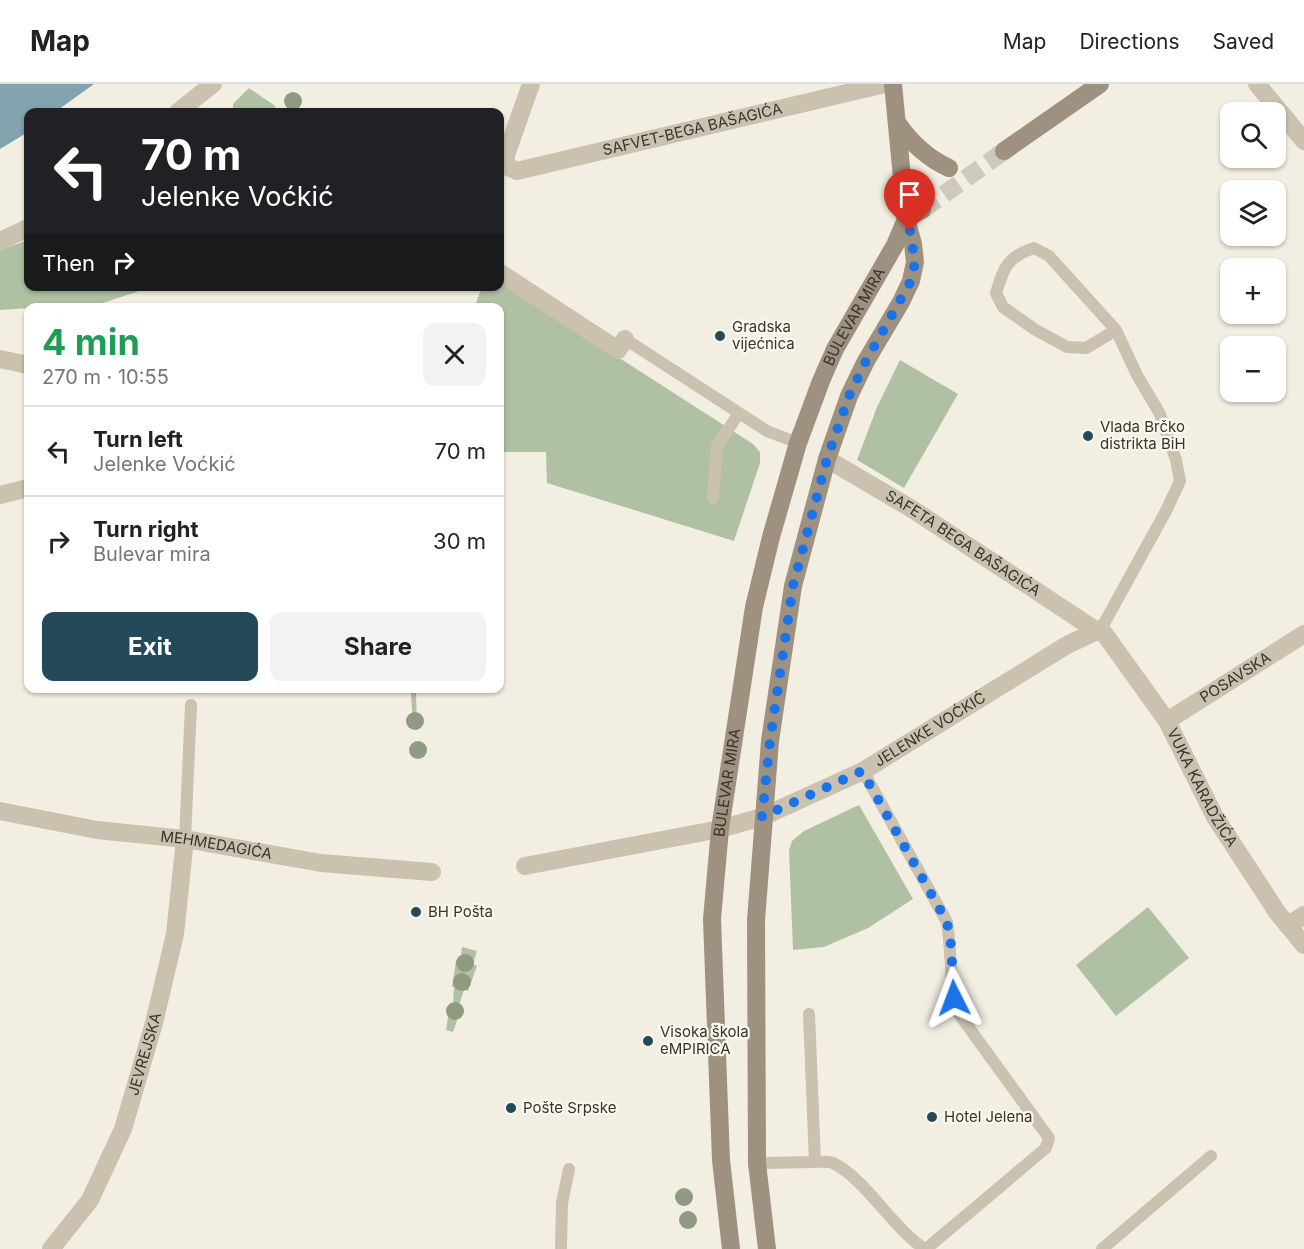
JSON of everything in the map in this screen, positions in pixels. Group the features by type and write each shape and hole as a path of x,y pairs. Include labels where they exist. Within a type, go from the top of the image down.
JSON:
{"main road":[{"path":"893,84 897,123 914,215"},
{"path":"1004,151 1100,84"},
{"path":"897,123 915,147 949,168"},
{"name":"BULEVAR MIRA","path":"730,1249 722,1160 712,919 720,829 754,607 798,442 820,381 835,349 914,215"},
{"name":"BULEVAR MIRA","path":"767,1249 757,1163 756,920 762,817 770,741 793,586 827,459 853,387 911,281 915,262 914,215"}],"street":[{"path":"183,108 213,84"},
{"name":"SAFVET-BEGA BAŠAGIĆA","path":"531,84 505,158 508,167 517,171 885,84"},
{"path":"1257,84 1304,141"},
{"path":"0,241 24,230"},
{"path":"504,275 618,350 626,339"},
{"path":"0,359 24,364"},
{"name":"SAFETA BEGA BAŠAGIĆA","path":"827,459 912,509 1099,630"},
{"path":"0,495 24,489"},
{"name":"VUKA KARADŽIĆA","path":"1099,630 1167,722 1215,817 1276,912 1304,945"},
{"name":"JELENKE VOĆKIĆ","path":"720,829 762,817 862,771 1066,645 1099,630"},
{"name":"POSAVSKA","path":"1167,722 1304,634"},
{"name":"MEHMEDAGIĆA","path":"0,811 97,830 185,839 321,863 432,872"},
{"path":"525,866 720,829"},
{"name":"JEVREJSKA","path":"51,1249 90,1200 123,1129 154,1023 175,934 185,839"},
{"path":"1288,926 1304,915"}],"lane":[{"path":"1099,630 1180,482 1176,460 1160,414 1137,375 1116,330 1049,256 1034,248 1016,254 1003,272 996,293 1003,307 1034,329 1067,347 1086,348 1116,330"},
{"path":"626,339 767,430 798,442"},
{"path":"712,498 717,446 739,413"},
{"path":"185,839 191,705"},
{"path":"757,1163 831,1162 857,1182 912,1241 925,1249 1046,1148 1049,1138 959,1014 954,998 951,945 947,922 862,771"},
{"path":"809,1014 815,1162"},
{"path":"1102,1249 1210,1156"},
{"path":"561,1249 562,1203 569,1169"}],"green space":[{"path":"249,88 276,108 233,108 233,104"},
{"path":"24,241 24,291 139,291 103,303 24,303 24,308 0,310 0,250"},
{"path":"504,284 753,444 760,452 760,463 734,541 547,483 546,452 504,452 504,303 476,303 480,291 504,291"},
{"path":"900,360 958,394 904,488 857,460 877,407"},
{"path":"411,693 416,693 417,725 413,725"},
{"path":"859,805 913,899 868,928 824,947 793,950 789,850 792,841 804,831"},
{"path":"1148,907 1189,958 1116,1016 1076,965"},
{"path":"462,947 477,951 473,964 477,966 468,991 464,990 459,1005 462,1006 453,1032 446,1030 450,1003 453,1004 454,987 452,987 456,961 460,962"}],"water":[{"path":"0,84 94,84 61,108 24,108 24,134 0,149"}],"tunnel":[{"path":"922,210 1004,151"}],"place":[{"name":"Gradska vijećnica","path":"720,336"},
{"name":"Vlada Brčko distrikta BiH","path":"1088,436"},
{"name":"BH Pošta","path":"416,912"},
{"name":"Visoka škola eMPIRICA","path":"648,1041"},
{"name":"Pošte Srpske","path":"511,1108"},
{"name":"Hotel Jelena","path":"932,1117"}],"route":[{"path":"910,231 915,262 911,281 849,396 827,459 793,586 779,673 762,817 862,771 947,922 951,945 954,998"}]}
